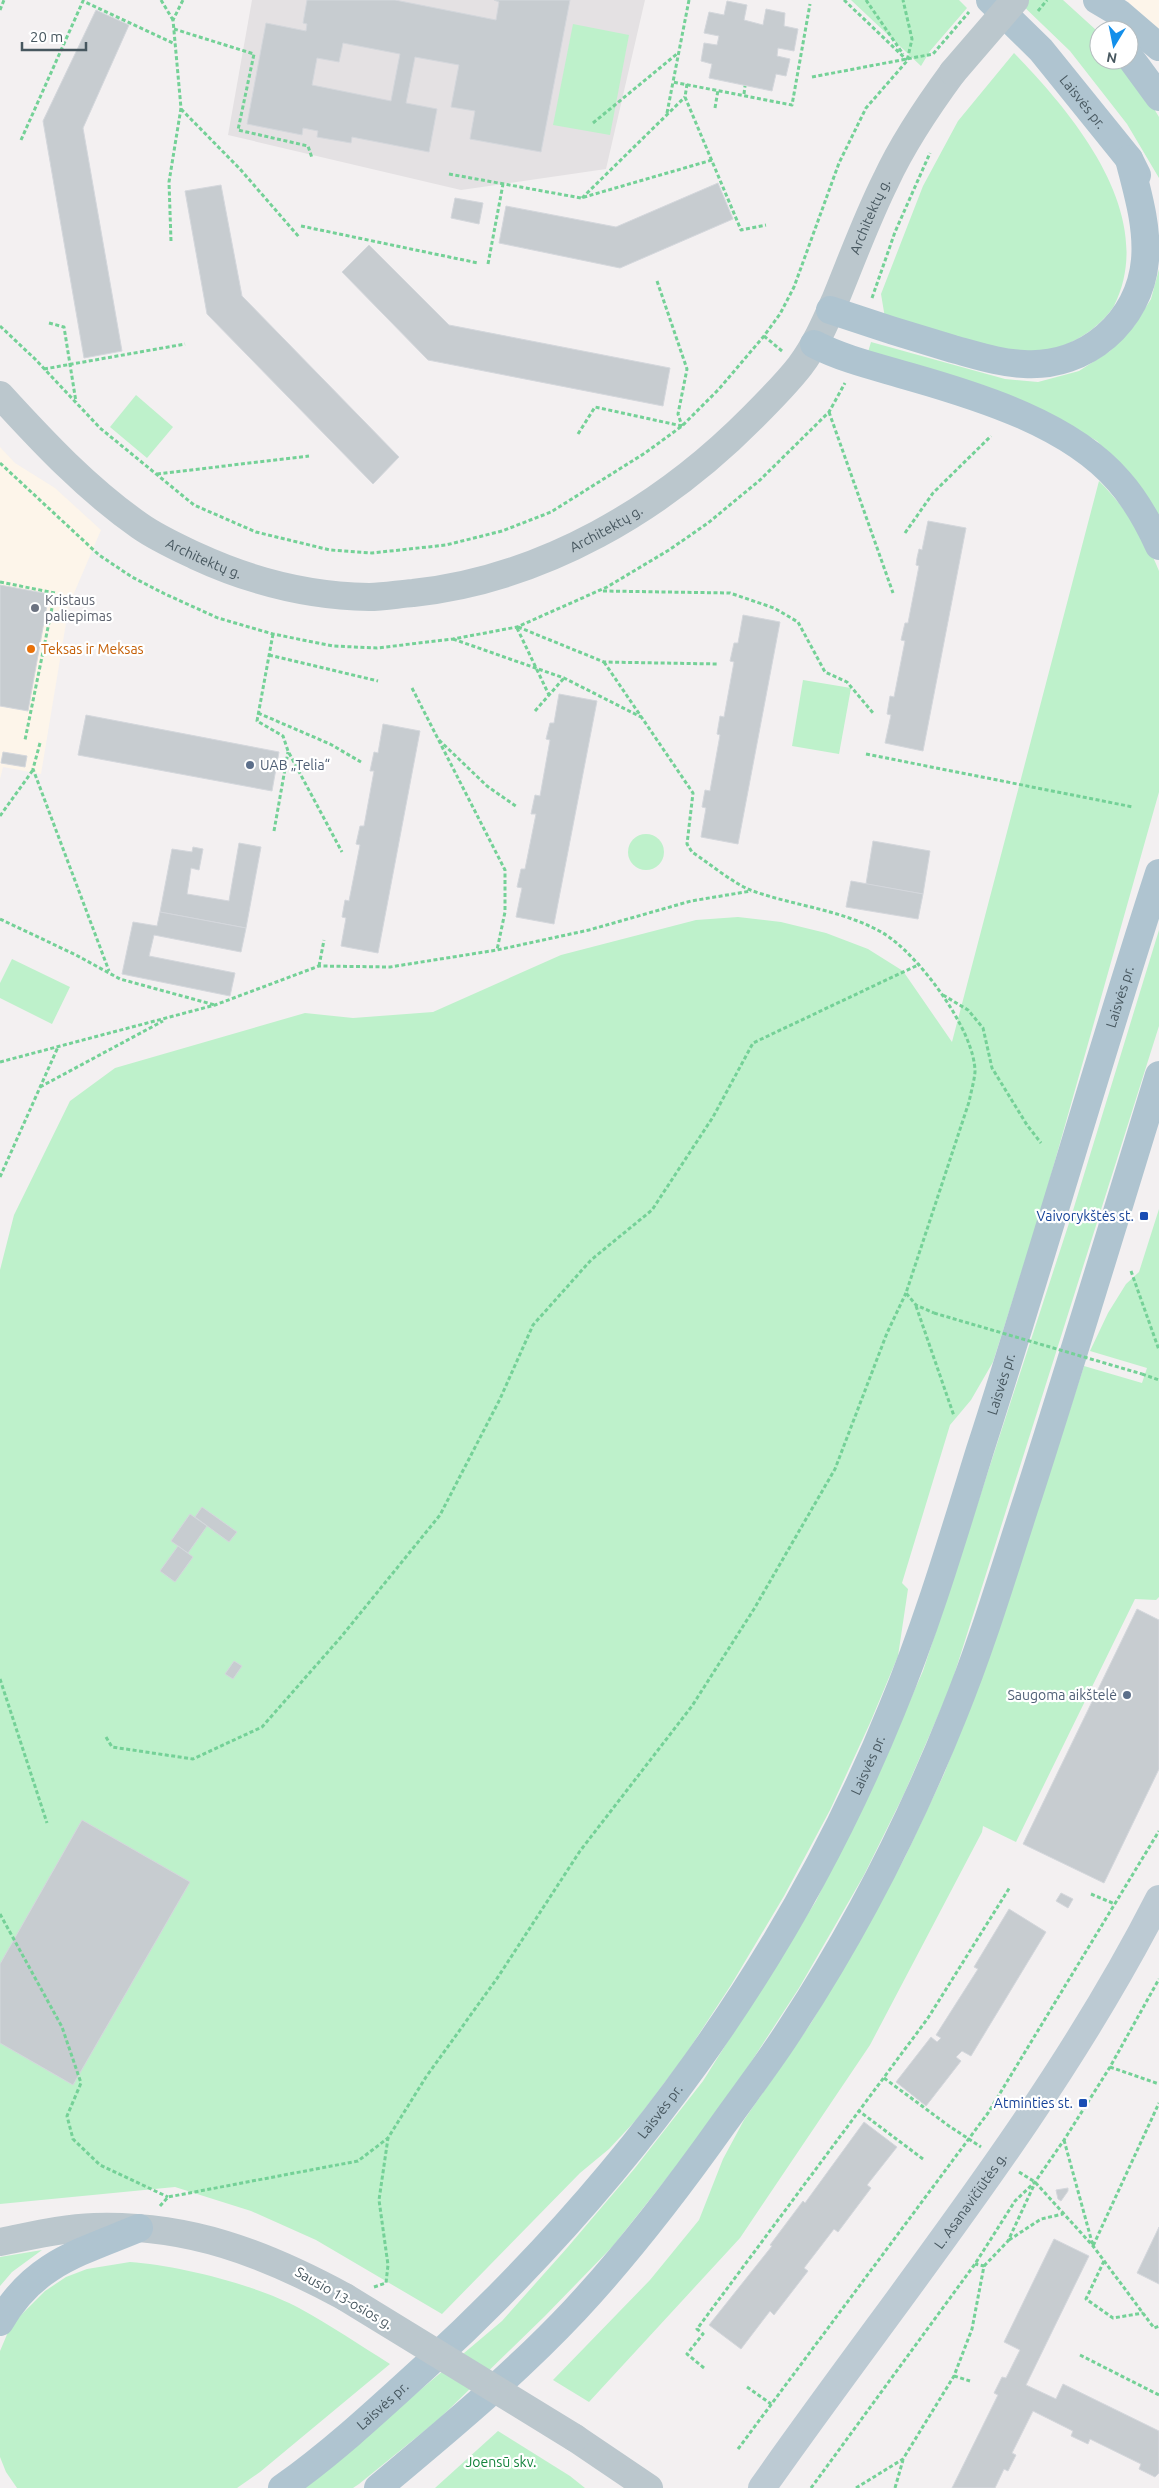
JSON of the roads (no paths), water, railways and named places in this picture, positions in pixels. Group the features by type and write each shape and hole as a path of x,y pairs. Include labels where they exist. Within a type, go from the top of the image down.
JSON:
{"main road":[{"path":"1083,0 1100,20"},
{"path":"1097,0 1119,13 1159,47"},
{"name":"Laisvės pr.","path":"982,3 1041,50 1129,159 1159,216"},
{"path":"1139,70 1159,97"},
{"path":"830,310 991,360 1016,363 1060,361 1086,352 1106,338 1126,316 1139,292 1145,259 1142,214 1129,159"},
{"path":"814,344 855,361 913,377 1036,419 1082,448 1119,481 1149,525 1159,546"},
{"name":"Laisvės pr.","path":"282,2488 363,2424 474,2322 556,2237 620,2164 676,2093 726,2022 806,1887 856,1792 918,1644 1024,1314 1158,873"},
{"path":"378,2488 450,2428 531,2354 576,2309 652,2220 789,2032 829,1968 874,1889 926,1779 984,1633 1078,1339 1159,1075"},
{"name":"L. Asanavičiūtės g.","path":"762,2488 1000,2160 1061,2070 1159,1899"},
{"path":"0,2322 20,2291 36,2276 65,2259 139,2228"}],"street":[{"name":"Architektų g.","path":"0,395 65,463 141,527 216,565 257,579 337,595 372,597 438,590 482,581 577,546 630,515 682,481 735,436 801,365 814,344 830,310 886,179 911,133 953,72 1015,0"},
{"name":"Sausio 13-osios g.","path":"0,2242 53,2232 94,2227 139,2228 180,2233 248,2250 292,2268 344,2297 575,2438 649,2488"}],"place":[{"name":"Kristaus paliepimas","path":"35,608"},
{"name":"Teksas ir Meksas","path":"31,649"},
{"name":"UAB „Telia“","path":"250,765"},
{"name":"Vaivorykštės st.","path":"1144,1216"},
{"name":"Saugoma aikštelė","path":"1127,1695"},
{"name":"Atminties st.","path":"1083,2103"}],"park label":[{"name":"Joensū skv.","path":"501,2462"}]}
